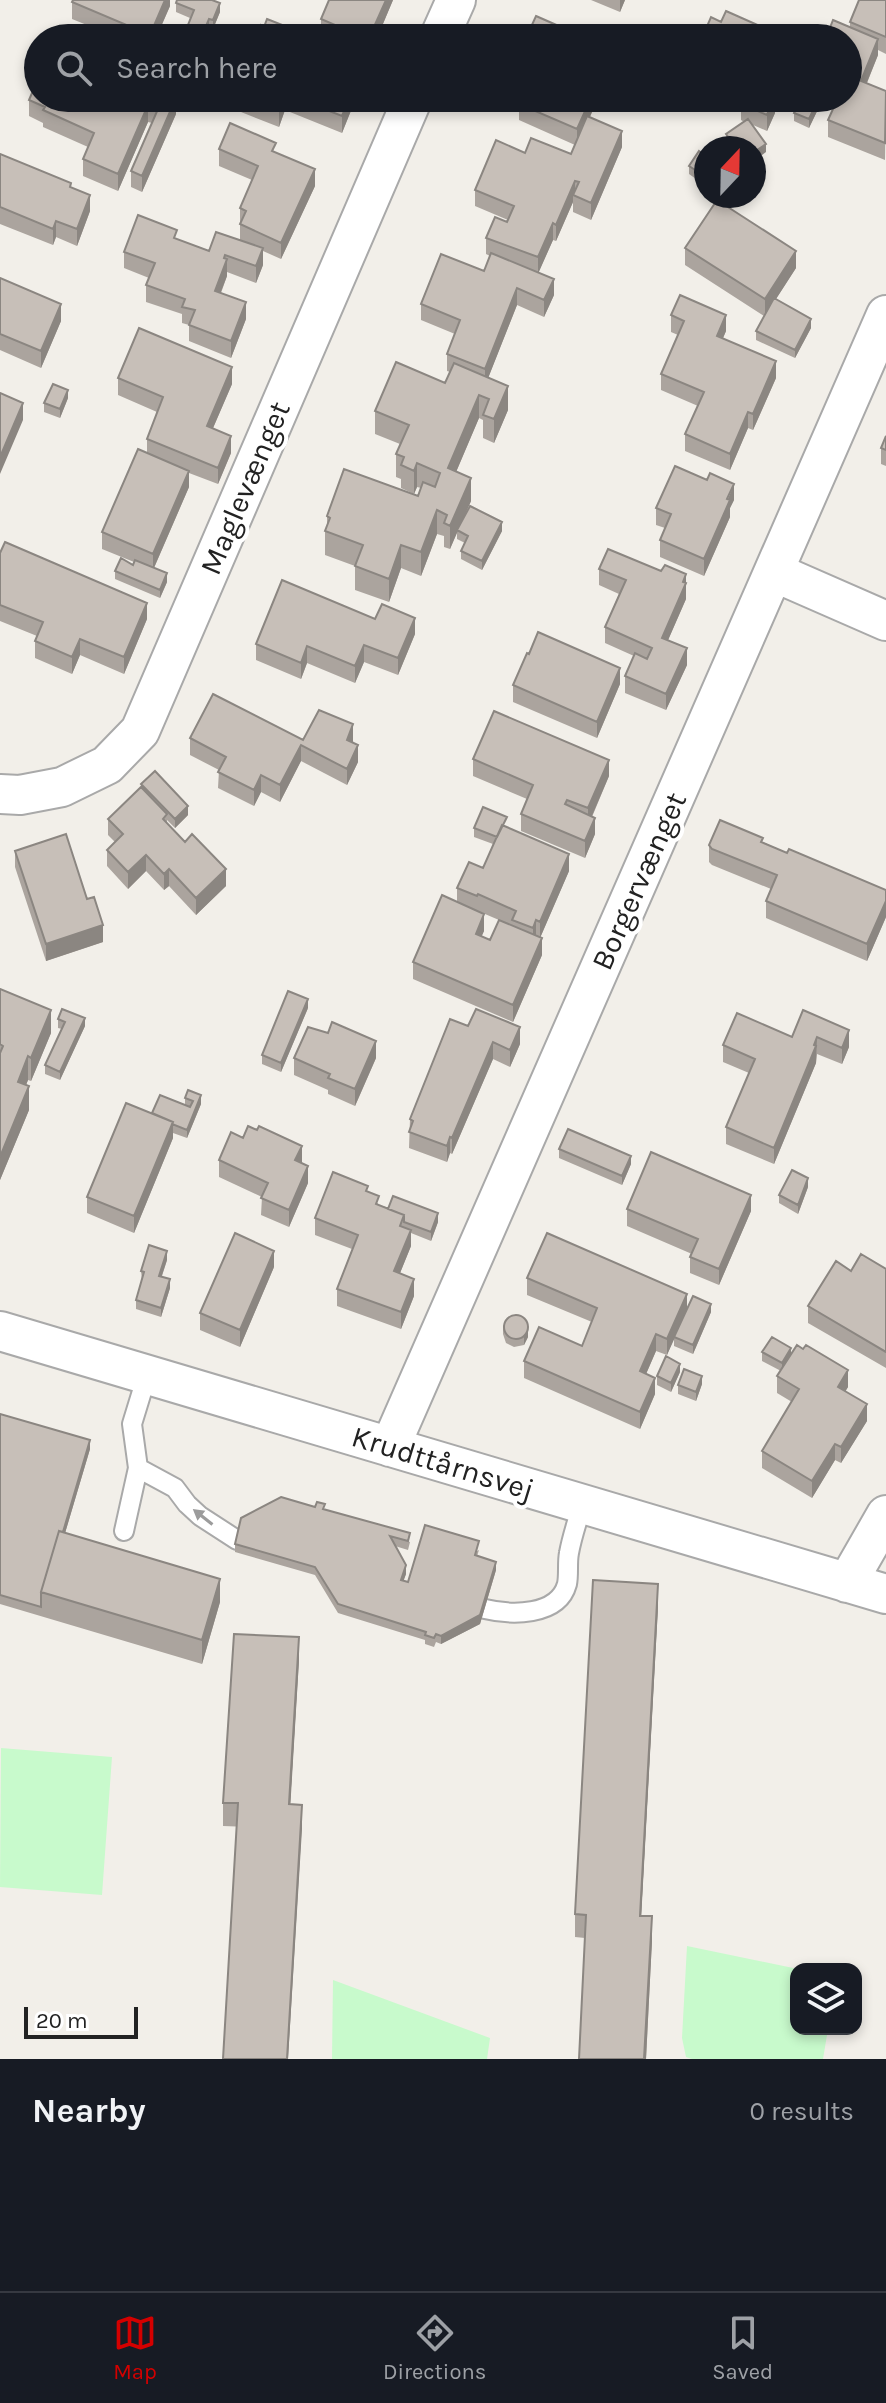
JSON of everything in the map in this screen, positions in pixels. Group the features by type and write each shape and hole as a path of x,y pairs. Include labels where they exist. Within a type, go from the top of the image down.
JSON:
{"street":[{"path":"445,24 456,0"},
{"name":"Maglevænget","path":"0,794 20,795 62,787 107,765 140,731 407,112"},
{"name":"Borgervænget","path":"390,1447 886,315"},
{"path":"774,572 886,621"},
{"name":"Krudttårnsvej","path":"0,1331 886,1594"},
{"path":"847,1583 886,1515"}],"lane":[{"path":"124,1531 138,1468 132,1424 147,1375"},
{"path":"138,1468 175,1488 200,1516 237,1540"},
{"path":"485,1609 523,1614 544,1608 558,1598 567,1586 569,1553 582,1504"}],"green space":[{"path":"1,1748 112,1757 102,1895 0,1887"},
{"path":"687,1946 790,1967 790,2035 827,2035 823,2059 692,2059 686,2057 682,2038"},
{"path":"333,1980 490,2038 487,2059 332,2059"}],"building":[{"path":"165,0 155,24 124,24 72,2"},
{"path":"177,0 212,0 220,3 213,20 209,19 207,24 188,24 194,10 176,3"},
{"path":"329,0 386,0 375,24 333,24 321,19"},
{"path":"859,0 886,0 886,37 862,27 862,24 850,22"},
{"path":"726,11 755,24 708,24 711,17 721,22"},
{"path":"536,16 554,24 532,24"},
{"path":"862,32 878,39 862,79"},
{"path":"862,81 886,91 885,143 828,120 832,112 862,112"},
{"path":"47,112 145,112 118,174 83,159 94,133"},
{"path":"157,112 170,112 142,176 131,171"},
{"path":"538,112 585,112 577,129"},
{"path":"794,112 812,112 809,119"},
{"path":"587,116 622,131 591,203 573,195 579,182 575,181 538,257 486,238 495,217 507,222 514,206 475,190 496,140 525,153 531,138 571,154"},
{"path":"748,119 760,136 728,136 726,134"},
{"path":"230,123 276,143 272,151 315,169 281,243 240,224 246,211 240,208 258,166 219,149"},
{"path":"0,154 71,183 70,187 90,195 77,229 56,221 53,229 0,207"},
{"path":"712,208 729,208 796,251 765,299 685,248"},
{"path":"138,215 177,230 174,238 209,251 216,232 263,248 256,266 225,255 227,259 215,291 246,302 231,341 189,325 195,310 182,307 185,299 146,285 155,263 124,252"},
{"path":"491,253 554,279 544,300 517,288 485,369 447,354 460,320 421,304 441,254 484,271"},
{"path":"0,278 61,304 41,351 0,334"},
{"path":"680,295 726,315 717,336 776,361 753,414 748,412 730,454 685,434 704,392 661,374 684,321 671,315"},
{"path":"774,298 811,319 795,350 756,331"},
{"path":"139,328 232,367 207,426 231,436 218,468 147,439 163,397 118,378"},
{"path":"396,362 445,383 454,363 508,386 494,419 483,415 489,399 479,395 448,468 471,478 450,526 444,523 447,515 437,510 421,552 401,545 389,579 355,566 363,545 325,531 330,518 327,516 344,469 418,496 423,482 435,487 440,473 417,463 414,471 401,465 404,457 396,454 409,425 375,411"},
{"path":"53,384 68,390 60,409 44,403"},
{"path":"0,393 23,403 0,457"},
{"path":"138,449 189,471 153,554 102,532"},
{"path":"675,466 707,480 710,473 734,484 704,559 660,540 671,514 656,508"},
{"path":"470,506 502,522 482,561 461,551 468,536 457,530"},
{"path":"5,542 147,603 124,657 80,639 72,657 35,641 43,622 0,605 0,553"},
{"path":"608,549 661,571 665,565 686,574 683,582 686,583 662,638 687,648 666,694 625,676 635,653 647,659 652,648 605,627 626,580 599,569"},
{"path":"121,558 133,565 135,560 167,573 160,590 115,571"},
{"path":"282,580 375,619 382,604 415,618 398,658 364,645 355,666 307,646 301,663 256,644"},
{"path":"538,632 620,668 597,722 513,685"},
{"path":"213,694 303,740 319,710 353,724 347,740 358,745 347,769 301,745 280,785 261,775 254,790 218,772 226,757 190,738"},
{"path":"494,711 609,760 588,808 567,800 565,804 595,818 585,841 521,814 533,785 473,759"},
{"path":"155,771 188,806 175,819 141,784"},
{"path":"141,787 167,814 163,819 185,842 192,834 226,869 196,898 169,869 164,874 146,855 128,872 107,850 123,834 108,819"},
{"path":"483,807 507,817 497,837 474,828"},
{"path":"720,820 763,838 761,842 787,853 789,849 886,890 886,901 867,944 766,901 777,875 712,849 709,845"},
{"path":"502,825 569,854 540,922 536,920 533,928 512,920 516,911 457,888 469,862 483,868"},
{"path":"66,834 87,899 94,897 103,925 46,944 15,851"},
{"path":"442,895 484,914 476,934 490,940 499,920 542,938 513,1005 413,962"},
{"path":"0,989 51,1010 18,1082 29,1086 0,1157 0,1053 3,1046 0,1044"},
{"path":"288,991 308,999 281,1063 262,1055"},
{"path":"62,1009 85,1018 60,1072 45,1065 65,1022 58,1019"},
{"path":"476,1009 520,1027 510,1050 493,1042 447,1146 409,1132 413,1121 410,1119 450,1019 468,1026"},
{"path":"803,1010 849,1030 842,1048 817,1037 774,1148 726,1127 755,1059 723,1045 737,1013 792,1037"},
{"path":"332,1022 376,1041 355,1089 328,1078 330,1074 294,1058 308,1027 328,1033"},
{"path":"188,1090 201,1095 187,1130 152,1113 160,1095 190,1107 193,1101 185,1098"},
{"path":"126,1103 173,1122 134,1216 87,1197"},
{"path":"248,1126 257,1130 259,1126 302,1146 295,1160 308,1166 289,1210 261,1198 268,1183 219,1160 231,1132 243,1138"},
{"path":"568,1129 631,1156 622,1176 559,1149"},
{"path":"651,1152 751,1195 719,1269 690,1257 698,1239 627,1209"},
{"path":"792,1170 808,1178 798,1205 779,1195"},
{"path":"333,1172 368,1186 366,1191 379,1196 376,1204 404,1215 400,1226 411,1230 394,1271 414,1279 401,1312 337,1289 358,1235 315,1218"},
{"path":"393,1196 438,1213 431,1232 404,1222 404,1215 388,1209"},
{"path":"235,1233 274,1251 240,1330 200,1313"},
{"path":"547,1233 687,1294 667,1339 656,1334 640,1371 655,1378 640,1412 524,1361 539,1327 582,1346 597,1308 527,1278"},
{"path":"149,1245 167,1251 159,1276 170,1279 161,1308 136,1300"},
{"path":"861,1254 886,1269 886,1352 808,1306 836,1261 851,1271"},
{"path":"693,1296 711,1304 693,1345 674,1337"},
{"path":"516,1315 527,1322 528,1327 521,1338 516,1339 505,1332 504,1327 511,1316"},
{"path":"772,1337 791,1348 782,1363 762,1352"},
{"path":"797,1345 803,1349 806,1345 848,1370 838,1387 867,1404 841,1447 835,1444 812,1481 762,1451 799,1389 777,1376"},
{"path":"666,1356 680,1364 671,1383 657,1376"},
{"path":"684,1369 702,1376 696,1392 678,1385"},
{"path":"0,1414 90,1440 63,1532 59,1531 41,1592 41,1607 0,1595"},
{"path":"281,1497 315,1507 317,1502 325,1504 323,1509 410,1533 408,1541 390,1536 406,1565 401,1580 408,1582 425,1525 479,1541 475,1555 496,1562 480,1615 441,1636 436,1634 434,1638 425,1635 426,1632 338,1604 315,1567 235,1544 241,1518"},
{"path":"59,1531 220,1579 202,1640 41,1592"},
{"path":"593,1580 658,1584 640,1916 652,1916 644,2059 579,2059 586,1915 575,1914"},
{"path":"234,1634 299,1637 289,1804 302,1805 287,2059 223,2059 238,1803 223,1803"}]}
